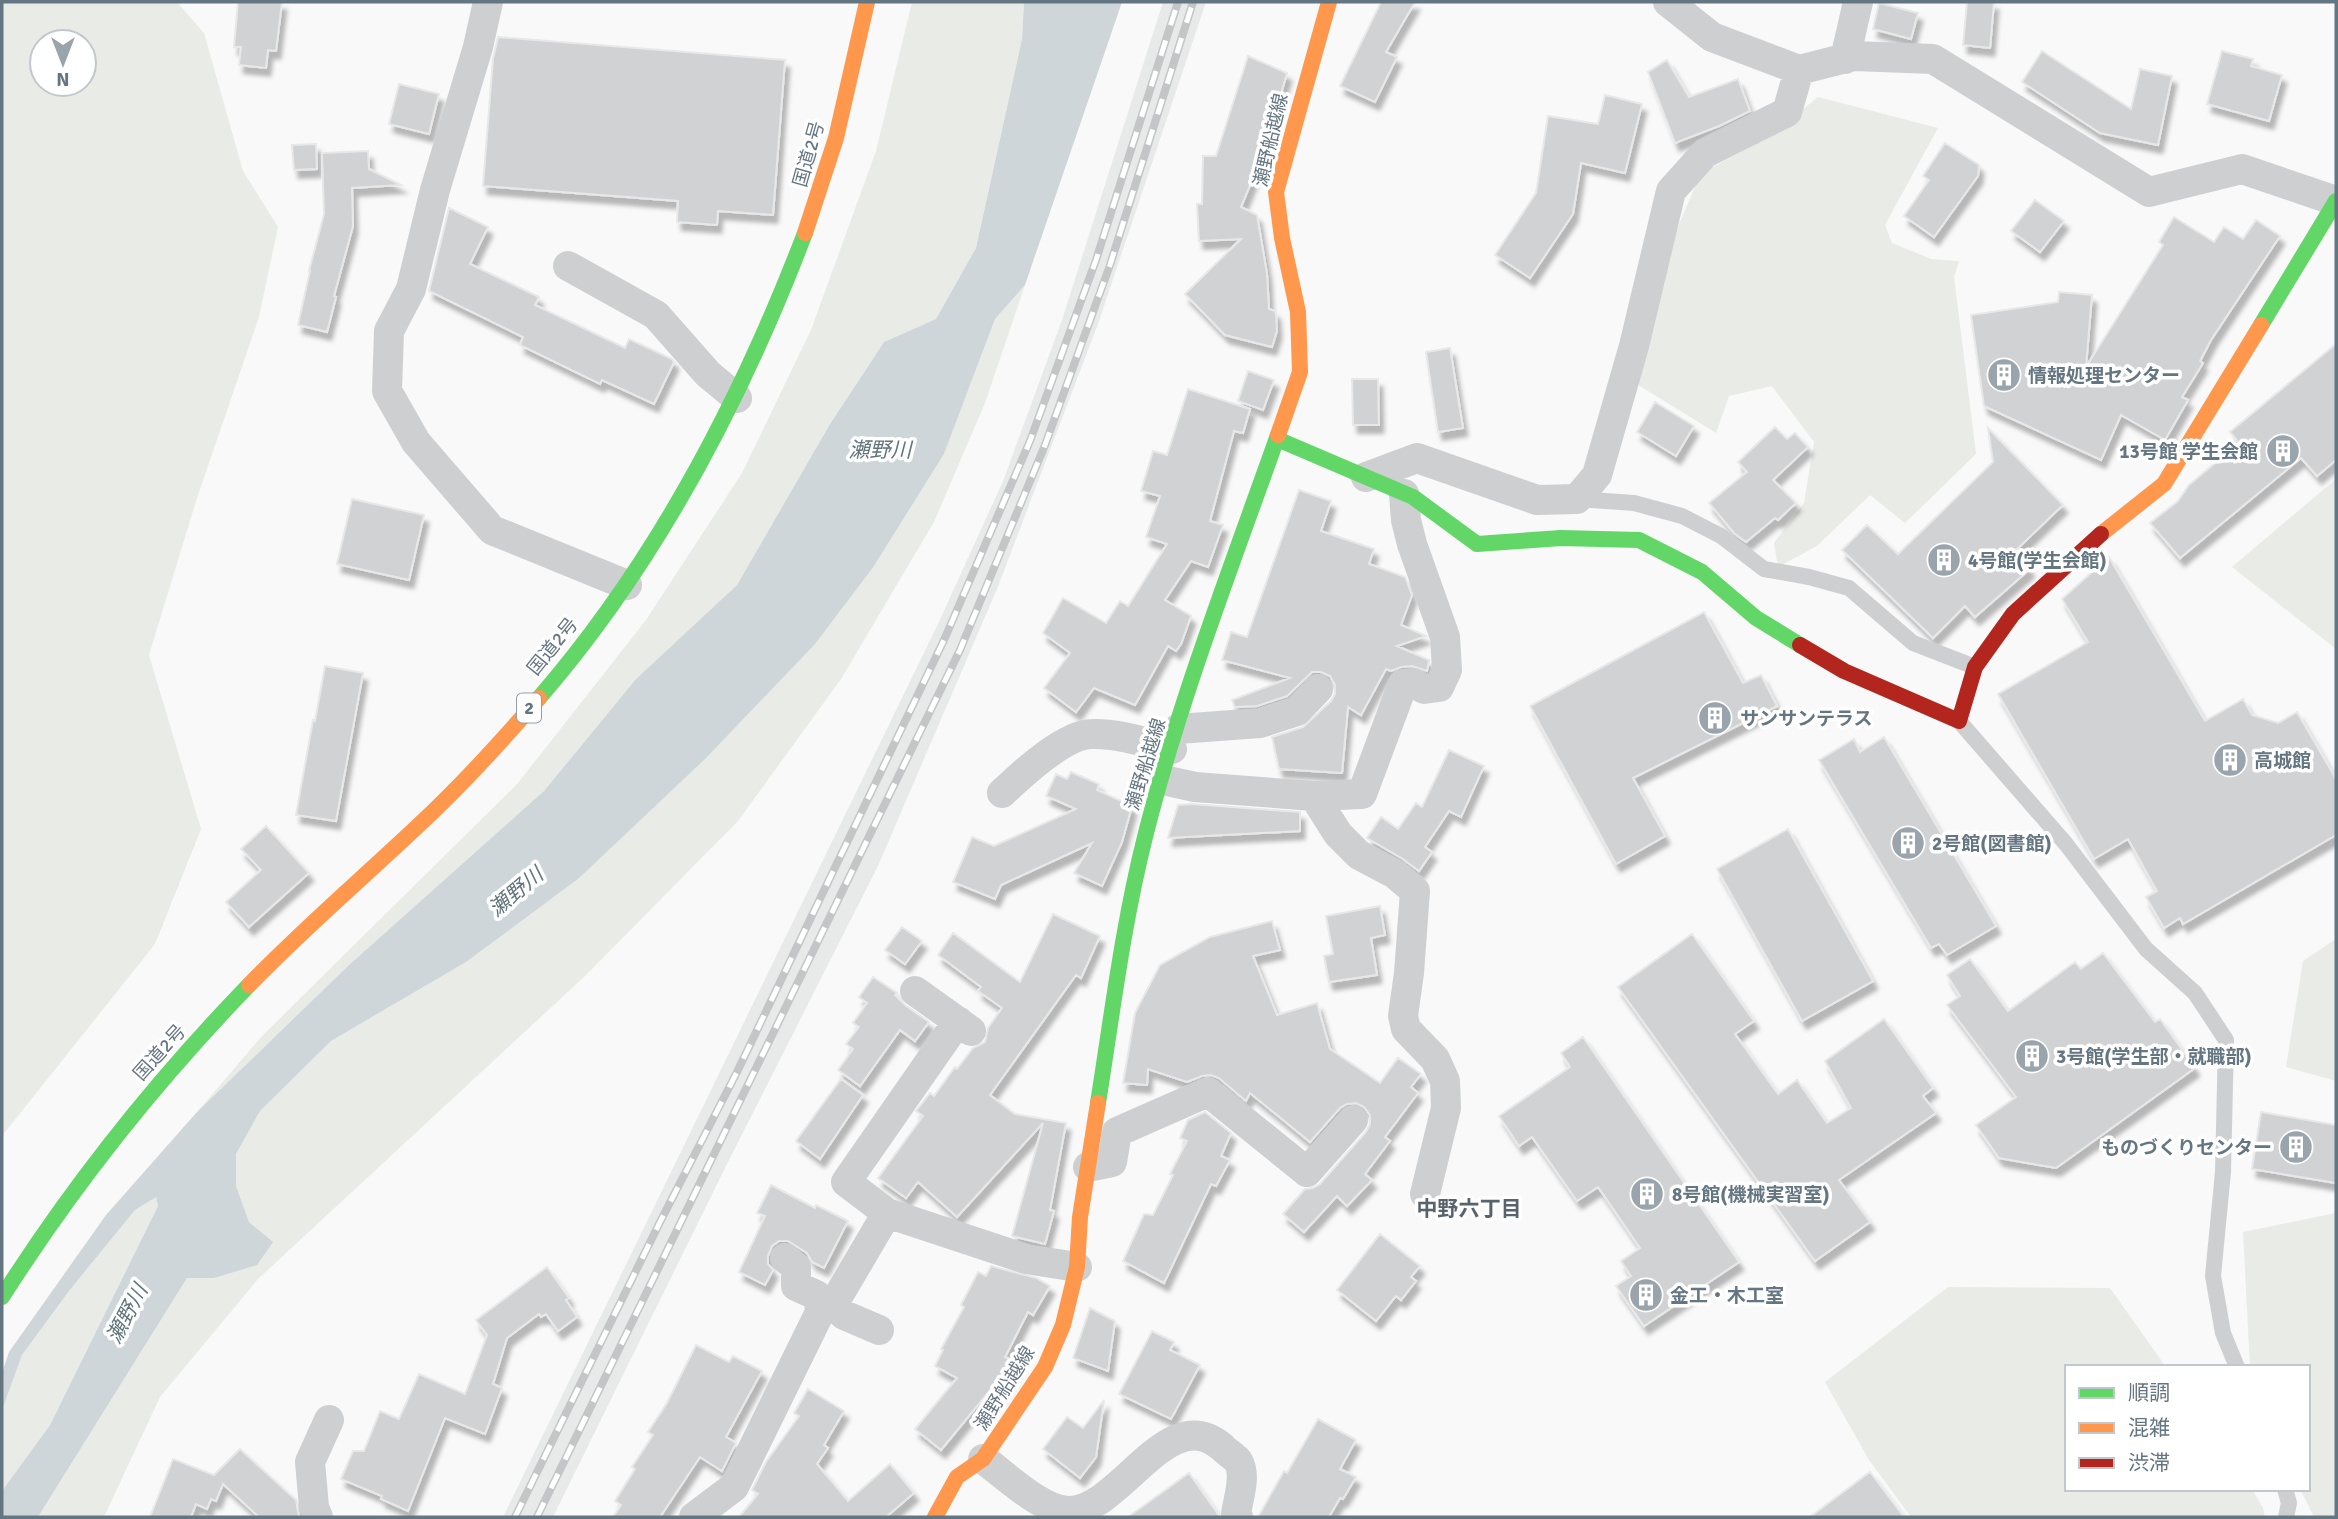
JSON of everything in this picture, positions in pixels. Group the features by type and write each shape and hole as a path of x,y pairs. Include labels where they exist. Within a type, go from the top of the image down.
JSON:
{"main road":[{"name":"国道2号","path":"2,1297 83,1177 153,1088 272,960 415,829 501,741 569,661 626,585 671,514 737,398 784,293 831,158 867,2"},
{"name":"瀬野船越線","path":"935,1517 957,1477 983,1459 1045,1367 1063,1325 1077,1267 1080,1217 1118,976 1145,838 1194,672 1300,372 1298,312 1282,238 1276,192 1329,2"},
{"path":"1277,439 1413,497 1477,544 1561,538 1639,540 1702,572 1756,618 1844,671 1959,721 1975,667 2013,614 2103,532 2164,484 2321,230 2336,201"}],"street":[{"path":"488,2 478,47 435,190 411,289 389,331 387,391 416,442 492,530 626,585"},
{"path":"1668,2 1712,37 1799,70 1854,56 1933,59 2149,192 2242,169 2336,201"},
{"path":"1845,59 1858,2"},
{"path":"1366,477 1417,458 1537,500 1577,499 1597,475 1634,346 1671,191 1705,153 1787,112 1799,70"},
{"path":"568,266 656,315 708,374 737,398"},
{"path":"1163,780 1195,786 1314,796 1362,794 1404,684 1413,683 1424,689 1439,687 1447,670 1445,636 1412,544 1406,520 1404,494"},
{"path":"1002,793 1026,770 1057,747 1089,733 1126,738 1175,739 1260,723 1297,710 1318,689"},
{"path":"1314,796 1338,834 1359,855 1395,874 1415,891 1404,1016 1406,1029 1434,1059 1445,1081 1446,1108 1425,1194"},
{"path":"915,991 965,1026 846,1182 887,1213 1026,1259 1077,1267"},
{"path":"1088,1167 1112,1162 1117,1132 1208,1091 1307,1172 1353,1120"},
{"path":"694,1517 734,1487 827,1308 887,1213"},
{"path":"785,1258 796,1267 796,1286 816,1295 827,1308 879,1330"},
{"path":"318,1517 314,1507 310,1462 329,1420"},
{"path":"983,1459 1048,1507 1070,1511 1092,1505 1167,1444 1188,1435 1211,1438 1239,1462 1242,1479 1236,1514 1238,1517"}],"lane":[{"path":"1577,499 1634,503 1682,516 1721,536 1764,569 1849,588 1913,643 1975,667"},
{"path":"1959,721 2066,844 2146,949 2195,993 2226,1040 2223,1172 2213,1276 2223,1333 2236,1365"},
{"path":"2286,1491 2289,1503 2286,1517"}],"shaded area":[{"path":"2,2 177,2 204,33 243,171 278,227 259,317 197,498 149,655 201,829 155,944 2,1136"},
{"path":"912,2 1024,2 1022,39 976,248 936,319 884,342 830,424 737,585 636,679 544,791 349,965 197,1112 262,1036 518,783 646,620 742,473 811,330 876,151"},
{"path":"1163,2 1206,2 1098,324 997,589 878,866 553,1517 503,1517 938,624 1003,481 1062,320"},
{"path":"1818,97 1938,128 1885,225 1892,243 1931,259 1959,261 1954,277 1976,454 1905,523 1870,495 1817,546 1778,567 1774,543 1804,503 1814,442 1772,386 1729,396 1716,433 1635,383 1676,231 1701,173 1766,139"},
{"path":"1025,285 985,403 934,522 841,679 738,821 585,976 258,1279 160,1397 104,1517 38,1517 187,1278 214,1278 272,1242 249,1222 236,1186 236,1154 260,1111 331,1041 466,962 578,879 874,566 944,454 995,319"},
{"path":"2336,479 2336,649 2232,567"},
{"path":"2336,939 2336,1081 2286,1067 2303,961"},
{"path":"156,1196 158,1206 50,1425 2,1491 2,1410 22,1355 69,1291 135,1210"},
{"path":"2336,1213 2336,1517 2314,1517 2301,1491 2310,1491 2310,1365 2250,1365 2243,1232"},
{"path":"1948,1287 2110,1288 2165,1365 2065,1365 2065,1491 2253,1491 2265,1517 1911,1517 1869,1460 1825,1382"}],"water":[{"name":"瀬野川","path":"1024,2 1122,2 1025,285 995,319 944,454 874,566 815,644 706,758 578,879 466,962 331,1041 260,1111 236,1154 236,1186 249,1222 273,1242 257,1265 214,1278 187,1278 38,1517 2,1517 2,1491 50,1425 158,1206 156,1197 135,1210 69,1291 22,1355 2,1410 2,1373 9,1352 106,1215 197,1112 349,965 544,791 636,679 737,585 830,424 884,342 936,319 976,248 1022,39"}],"building":[{"path":"238,2 282,2 276,51 268,50 266,68 239,65 241,47 234,47"},
{"path":"1381,2 1415,2 1386,52 1397,57 1375,102 1340,86"},
{"path":"1967,2 1994,2 1990,48 1963,45"},
{"path":"1879,3 1918,13 1911,39 1873,29"},
{"path":"498,37 785,60 773,215 718,211 717,225 677,222 678,201 483,186 493,59"},
{"path":"2042,51 2131,109 2140,69 2172,76 2158,145 2100,133 2022,82"},
{"path":"2222,51 2253,59 2251,66 2282,75 2269,121 2207,104"},
{"path":"1248,56 1287,73 1266,146 1241,207 1257,215 1267,274 1269,309 1275,311 1276,315 1277,331 1272,347 1225,335 1185,294 1241,239 1199,241 1197,204 1202,204 1203,156 1216,156"},
{"path":"1667,60 1689,97 1738,79 1750,111 1675,143 1648,72"},
{"path":"399,84 439,94 429,134 389,124"},
{"path":"1605,95 1642,104 1625,173 1581,163 1573,214 1530,278 1495,255 1536,193 1548,116 1598,124"},
{"path":"1945,143 1979,165 1978,176 1934,237 1904,216 1929,180 1923,176"},
{"path":"316,144 317,169 294,170 292,145"},
{"path":"368,151 369,169 401,185 352,188 353,226 327,332 298,325 324,214 322,153"},
{"path":"2035,200 2064,221 2040,252 2011,231"},
{"path":"449,208 488,227 470,264 539,297 535,305 625,348 629,339 672,359 674,362 654,404 602,380 600,384 520,345 523,337 429,291"},
{"path":"2174,217 2214,242 2224,227 2243,239 2256,220 2280,236 2211,340 2200,361 2203,363 2182,397 2188,400 2165,440 2121,415 2101,460 1984,406 1971,315 2058,302 2059,292 2092,295 2086,367 2163,245 2159,242"},
{"name":"13号館 学生会館","path":"2336,344 2336,460 2317,476 2301,458 2180,558 2150,523 2178,501 2189,485 2239,443 2230,432"},
{"path":"1450,348 1463,428 1438,432 1426,352"},
{"path":"1248,371 1274,380 1263,410 1238,401"},
{"path":"1352,379 1378,379 1379,425 1353,425"},
{"path":"1188,389 1250,409 1243,433 1234,431 1210,521 1223,525 1208,567 1191,561 1165,600 1191,616 1181,644 1176,651 1168,646 1135,705 1094,688 1076,712 1044,688 1070,653 1043,633 1063,598 1106,623 1120,601 1128,606 1167,544 1146,537 1160,496 1141,491 1153,451 1167,455"},
{"path":"1655,402 1694,426 1676,456 1637,432"},
{"path":"1775,427 1787,439 1795,433 1808,447 1773,480 1796,503 1778,520 1775,518 1746,542 1734,533 1709,503 1747,472 1738,462"},
{"name":"4号館(学生会館)","path":"1988,428 2063,505 2015,551 2030,569 1975,617 1965,606 1933,638 1842,550 1867,525 1898,554 1993,462"},
{"path":"1299,490 1331,501 1321,531 1374,549 1369,564 1405,577 1412,595 1401,625 1426,636 1397,646 1429,660 1427,671 1412,666 1391,671 1386,669 1361,715 1348,707 1342,773 1279,769 1272,737 1303,727 1331,701 1335,694 1335,685 1330,676 1312,672 1287,696 1257,706 1235,707 1232,700 1290,678 1222,660 1231,632 1247,637"},
{"path":"352,499 424,515 409,580 337,564"},
{"path":"2109,557 2205,721 2243,699 2252,715 2278,723 2297,712 2336,779 2336,835 2183,924 2180,918 2164,928 2146,897 2157,891 2128,839 2094,859 1998,694 2088,642 2062,599"},
{"path":"1704,612 1743,683 1761,675 1777,706 1633,778 1665,836 1616,864 1530,706"},
{"path":"325,666 363,673 336,821 296,815"},
{"name":"2号館(図書館)","path":"1884,737 1996,926 1947,955 1939,944 1931,948 1819,760 1854,739 1860,752"},
{"path":"1449,750 1484,766 1461,817 1449,811 1425,847 1432,852 1419,871 1367,838 1381,817 1398,829 1416,803 1422,807"},
{"path":"1071,772 1099,784 1097,790 1132,806 1122,842 1102,886 1074,873 1092,843 1001,885 995,899 953,882 972,837 994,846 1076,809 1046,796 1056,774 1067,779"},
{"path":"1178,805 1300,812 1300,831 1168,838"},
{"path":"266,826 309,873 249,927 226,902 261,870 241,849"},
{"path":"1788,829 1873,981 1802,1021 1717,869"},
{"path":"1380,906 1385,935 1371,938 1377,975 1329,982 1324,956 1333,954 1326,916"},
{"path":"1053,914 1100,936 1081,978 1076,975 990,1095 1015,1114 1066,1123 1050,1210 1054,1211 1045,1244 1012,1236 1043,1123 957,1217 918,1182 906,1198 878,1178 923,1116 916,1111 930,1093 934,1096 973,1048 985,1042 988,1028 1002,1008 978,991 981,987 938,955 953,933 1020,982"},
{"path":"1272,921 1280,950 1253,956 1277,1015 1317,1003 1330,1049 1380,1083 1398,1058 1421,1074 1411,1087 1418,1093 1385,1137 1390,1141 1365,1174 1372,1180 1347,1206 1337,1196 1304,1232 1283,1214 1305,1189 1320,1184 1366,1132 1370,1115 1364,1107 1356,1103 1340,1108 1310,1142 1250,1093 1246,1101 1219,1078 1211,1075 1187,1082 1148,1069 1147,1085 1123,1083 1135,1013 1160,965 1210,937"},
{"path":"902,927 922,941 905,964 885,950"},
{"path":"1692,934 1754,1021 1735,1034 1778,1094 1797,1080 1827,1123 1851,1108 1825,1061 1884,1019 1933,1088 1923,1096 1936,1113 1839,1180 1870,1222 1815,1261 1618,987"},
{"path":"2103,953 2155,1022 2160,1019 2195,1068 2056,1168 1999,1158 1976,1125 2016,1097 1947,1005 1960,996 1947,975 1970,959 2008,1011 2075,962 2081,969"},
{"path":"873,977 897,993 895,995 905,1005 929,1022 915,1041 900,1030 860,1086 838,1070 853,1049 846,1044 859,1027 853,1023 867,1003 859,997"},
{"name":"8号館(機械実習室)","path":"1583,1037 1739,1262 1644,1326 1616,1286 1631,1276 1621,1261 1640,1248 1598,1187 1577,1201 1532,1137 1519,1146 1499,1116 1570,1067 1561,1053"},
{"path":"841,1079 863,1095 820,1159 796,1141"},
{"path":"1205,1112 1231,1133 1221,1156 1230,1160 1216,1186 1211,1184 1164,1283 1123,1261 1144,1214 1153,1215 1173,1175 1170,1174 1187,1141 1180,1138 1188,1120"},
{"name":"ものづくりセンター","path":"2261,1112 2336,1125 2336,1183 2252,1169"},
{"path":"771,1185 815,1208 816,1205 848,1221 824,1268 812,1262 807,1253 788,1241 779,1241 772,1246 768,1264 773,1270 765,1285 739,1272 765,1216 757,1213"},
{"path":"1380,1234 1420,1266 1411,1277 1416,1281 1401,1300 1396,1296 1376,1321 1337,1290"},
{"path":"991,1266 1036,1278 1050,1286 1033,1315 1028,1312 1005,1357 1018,1363 1006,1386 1000,1394 991,1389 941,1450 915,1429 957,1378 935,1366 978,1272 986,1276"},
{"path":"547,1267 569,1298 566,1300 577,1317 558,1331 546,1314 541,1317 539,1314 507,1338 493,1384 502,1388 485,1434 445,1418 408,1511 381,1499 382,1496 341,1479 353,1451 364,1451 380,1411 399,1419 419,1374 465,1394 487,1335 476,1320"},
{"path":"1090,1308 1115,1321 1108,1371 1073,1358"},
{"path":"1152,1331 1174,1342 1170,1350 1200,1365 1171,1419 1119,1394"},
{"path":"696,1345 729,1362 733,1356 762,1371 726,1437 736,1443 722,1471 700,1457 660,1517 613,1517 621,1505 615,1501 635,1469 632,1467 653,1435 648,1432 667,1403"},
{"path":"808,1389 844,1411 824,1445 828,1448 817,1464 848,1501 890,1464 914,1493 886,1517 739,1517 758,1494 752,1490 766,1462 799,1416 794,1413"},
{"path":"1104,1400 1096,1457 1080,1478 1043,1449 1067,1417 1083,1428"},
{"path":"1318,1419 1356,1440 1340,1469 1356,1477 1343,1499 1340,1498 1329,1517 1258,1517 1284,1471 1287,1473"},
{"path":"240,1449 296,1500 299,1517 259,1517 223,1484 216,1501 211,1499 207,1509 196,1504 191,1517 150,1517 173,1459 214,1475"},
{"path":"1870,1472 1904,1517 1810,1517"},
{"path":"1189,1473 1220,1517 1128,1517"}],"railway":[{"path":"515,1517 737,1072 944,640 1030,441 1096,260 1178,2"},
{"path":"537,1517 960,650 1045,445 1110,265 1193,2"}],"traffic: fast":[{"path":"2261,325 2336,201"},
{"path":"539,698 582,646 621,592 692,478 753,357 805,233"},
{"path":"1098,1103 1130,903 1145,837 1207,635 1278,435"},
{"path":"1277,439 1413,497 1477,544 1561,538 1639,540 1702,572 1756,618 1800,645"},
{"path":"2,1297 87,1174 181,1058 249,985"}],"traffic: slow":[{"path":"805,233 836,138 867,2"},
{"path":"1278,435 1300,372 1298,312 1282,238 1276,192 1329,2"},
{"path":"2101,534 2164,484 2261,325"},
{"path":"249,985 452,793 539,698"},
{"path":"935,1517 957,1477 983,1459 1045,1367 1063,1325 1077,1267 1080,1217 1098,1103"}],"traffic: jam":[{"path":"1800,645 1844,671 1959,721 1975,667 2013,614 2101,534"}],"place":[{"name":"情報処理センター","path":"2004,375"},
{"name":"13号館 学生会館","path":"2283,451"},
{"name":"4号館(学生会館)","path":"1944,560"},
{"name":"サンサンテラス","path":"1715,718"},
{"name":"高城館","path":"2230,760"},
{"name":"2号館(図書館)","path":"1908,843"},
{"name":"3号館(学生部・就職部)","path":"2032,1056"},
{"name":"ものづくりセンター","path":"2296,1147"},
{"name":"8号館(機械実習室)","path":"1647,1194"},
{"name":"金工・木工室","path":"1646,1295"}],"district":[{"name":"中野六丁目","path":"1469,1209"}]}
